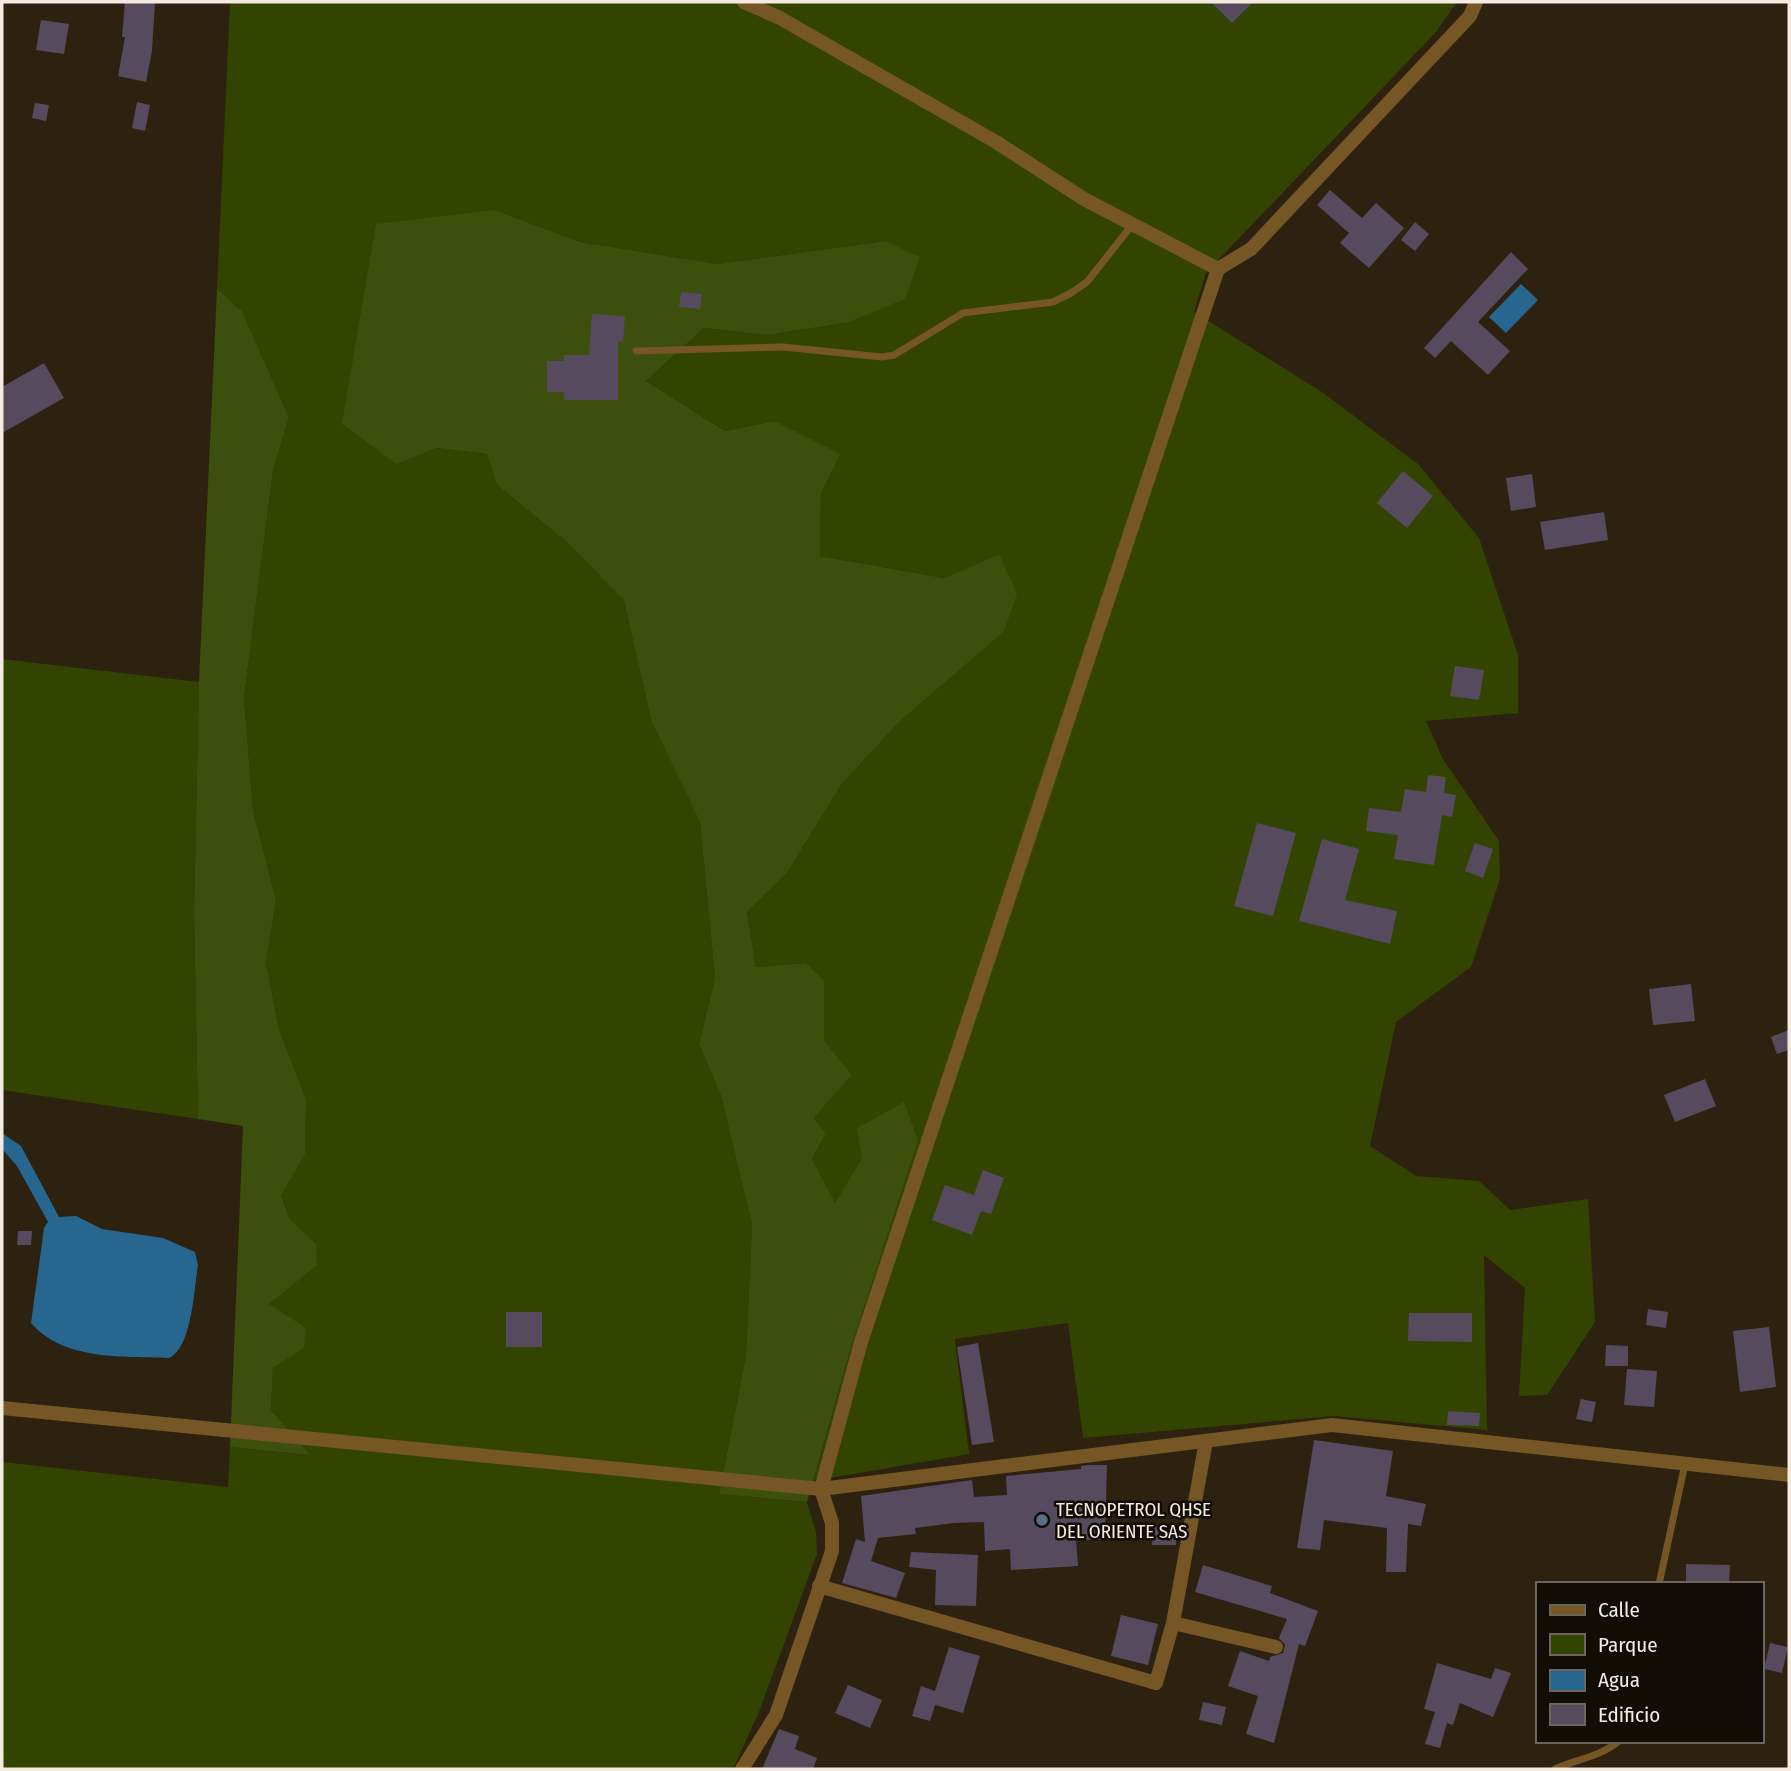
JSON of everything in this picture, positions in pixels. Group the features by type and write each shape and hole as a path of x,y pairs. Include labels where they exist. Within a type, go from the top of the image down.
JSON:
{"street":[{"path":"744,2 780,18 984,135 1084,199 1218,269"},
{"path":"742,1769 775,1714 832,1551 832,1522 821,1489 861,1342 1218,269 1251,249 1470,16 1476,2"},
{"path":"2,1408 821,1489 1332,1425 1789,1475"},
{"path":"819,1586 1156,1683 1173,1623 1206,1441"},
{"path":"1173,1623 1276,1647"}],"lane":[{"path":"636,351 783,347 882,357 894,355 963,313 1053,302 1071,293 1087,282 1132,225"},
{"path":"1659,1582 1685,1464"},
{"path":"1555,1769 1583,1757 1604,1754 1617,1743"}],"green space":[{"path":"230,2 1457,2 1436,32 1206,273 1194,312 1322,392 1418,464 1479,538 1518,655 1518,713 1426,721 1443,759 1499,841 1500,879 1471,967 1396,1022 1370,1146 1416,1176 1479,1181 1510,1210 1588,1199 1595,1322 1547,1395 1519,1396 1525,1288 1484,1255 1487,1430 1334,1416 1083,1438 1068,1323 955,1339 969,1454 813,1481 853,1341 862,1158 835,1204 812,1159 826,1133 814,1118 852,1075 824,1040 824,980 806,963 756,967 747,912 787,873 841,785 901,720 999,554 944,578 820,556 821,493 841,454 775,421 725,431 646,381 704,328 766,335 846,323 885,241 718,264 580,242 495,210 397,464 437,448 487,454 497,485 568,543 624,601 651,720 700,821 715,978 699,1044 721,1096 752,1225 746,1355 719,1494 807,1502 816,1532 817,1554 759,1712 733,1769 2,1769 2,1462 228,1487 230,1447 309,1455 271,1410 273,1368 303,1348 269,1304 315,1244 290,1219 281,1194 305,1155 306,1099 279,1029 266,963 276,900 253,810 244,698 273,470 289,417 242,311 217,289"},
{"path":"495,210 580,242 718,264 885,241 920,257 905,299 846,323 766,335 704,328 646,381 725,431 775,421 841,454 821,493 820,556 944,578 999,554 1017,594 1004,631 901,720 841,785 787,873 747,912 756,967 806,963 824,980 824,1040 852,1075 814,1118 826,1133 812,1159 835,1203 862,1158 857,1128 904,1102 918,1140 853,1341 807,1502 719,1494 746,1355 752,1225 721,1096 699,1044 715,978 700,822 651,720 624,601 568,543 497,485 487,454 437,448 397,464 342,424 376,224"},
{"path":"217,289 242,311 289,417 273,470 244,698 253,810 276,900 266,963 279,1029 306,1099 305,1155 281,1195 290,1219 316,1244 317,1265 269,1304 306,1328 304,1348 273,1368 271,1410 310,1455 230,1447 243,1126 198,1119 194,912 199,682"},
{"path":"2,659 199,682 194,912 198,1119 2,1090"}],"water":[{"path":"1521,284 1538,300 1506,333 1489,317"},
{"path":"2,1133 21,1146 59,1217 76,1216 102,1229 163,1238 195,1252 198,1265 191,1317 183,1343 177,1352 169,1358 95,1354 60,1344 31,1323 44,1228 48,1222 17,1166 2,1149"}],"building":[{"path":"125,2 155,2 152,51 146,82 118,76 125,37 122,37"},
{"path":"1211,2 1253,2 1232,23"},
{"path":"41,20 69,24 64,54 36,50"},
{"path":"137,102 150,105 145,131 132,128"},
{"path":"35,103 49,105 46,121 32,118"},
{"path":"1330,190 1362,218 1376,203 1404,228 1369,268 1340,243 1349,233 1317,205"},
{"path":"1415,222 1429,234 1415,251 1401,240"},
{"path":"1511,252 1528,269 1478,322 1510,351 1488,375 1451,341 1435,358 1424,348"},
{"path":"681,292 702,294 700,309 679,307"},
{"path":"592,314 625,316 623,342 618,341 618,400 564,400 564,392 547,392 547,361 564,361 564,355 589,355"},
{"path":"44,363 64,398 2,433 2,387"},
{"path":"1403,471 1433,496 1407,528 1377,503"},
{"path":"1532,474 1536,507 1511,511 1506,478"},
{"path":"1604,512 1608,540 1545,550 1540,522"},
{"path":"1455,666 1484,670 1479,700 1450,696"},
{"path":"1428,775 1446,777 1444,793 1456,795 1452,817 1442,815 1434,865 1394,859 1398,835 1366,831 1369,808 1401,812 1405,789 1426,792"},
{"path":"1257,823 1296,833 1273,916 1234,906"},
{"path":"1322,839 1359,849 1345,900 1397,911 1390,944 1299,921"},
{"path":"1475,843 1493,849 1483,878 1465,871"},
{"path":"1691,984 1695,1021 1653,1025 1649,989"},
{"path":"1789,1030 1789,1050 1777,1054 1771,1037"},
{"path":"1705,1079 1716,1106 1675,1122 1664,1095"},
{"path":"983,1170 1004,1178 991,1214 981,1211 972,1235 932,1220 945,1185 974,1195"},
{"path":"18,1231 32,1231 31,1245 17,1245"},
{"path":"1648,1309 1668,1312 1666,1328 1646,1325"},
{"path":"506,1312 542,1312 542,1347 506,1347"},
{"path":"1409,1313 1472,1313 1472,1342 1408,1341"},
{"path":"1769,1327 1776,1387 1740,1392 1733,1331"},
{"path":"978,1343 994,1442 972,1445 957,1347"},
{"path":"1606,1345 1628,1346 1628,1366 1605,1366"},
{"path":"1627,1369 1657,1371 1654,1407 1624,1405"},
{"path":"1581,1399 1596,1402 1592,1422 1576,1419"},
{"path":"1448,1411 1480,1413 1479,1426 1447,1425"},
{"path":"1314,1440 1393,1451 1386,1496 1426,1504 1421,1526 1408,1524 1406,1572 1386,1572 1387,1528 1324,1520 1320,1550 1297,1548"},
{"path":"1107,1465 1105,1540 1076,1540 1078,1566 1011,1570 1010,1549 985,1551 984,1522 954,1523 915,1528 916,1534 878,1538 871,1561 905,1573 896,1598 842,1583 856,1539 865,1542 861,1496 972,1480 974,1497 1007,1495 1006,1476 1081,1469 1081,1466"},
{"path":"1153,1527 1177,1527 1176,1545 1152,1545"},
{"path":"911,1552 978,1555 976,1606 935,1605 936,1570 909,1567"},
{"path":"1686,1564 1730,1565 1729,1582 1686,1582"},
{"path":"1203,1565 1272,1586 1270,1593 1318,1611 1305,1646 1299,1644 1274,1743 1246,1734 1258,1696 1228,1686 1240,1651 1269,1661 1270,1657 1283,1653 1285,1645 1279,1638 1287,1619 1195,1592"},
{"path":"1121,1615 1158,1624 1148,1665 1111,1656"},
{"path":"1770,1643 1788,1647 1782,1673 1764,1669"},
{"path":"949,1647 980,1656 963,1713 935,1705 930,1721 912,1716 921,1686 935,1691"},
{"path":"1437,1663 1491,1679 1495,1668 1511,1673 1493,1717 1460,1703 1453,1725 1447,1723 1440,1748 1425,1744 1435,1712 1424,1709"},
{"path":"848,1685 882,1700 870,1728 835,1713"},
{"path":"1203,1702 1226,1707 1222,1725 1199,1720"},
{"path":"779,1729 799,1736 795,1749 817,1758 813,1769 762,1769"}],"place":[{"name":"TECNOPETROL QHSE DEL ORIENTE SAS","path":"1042,1520"}]}
